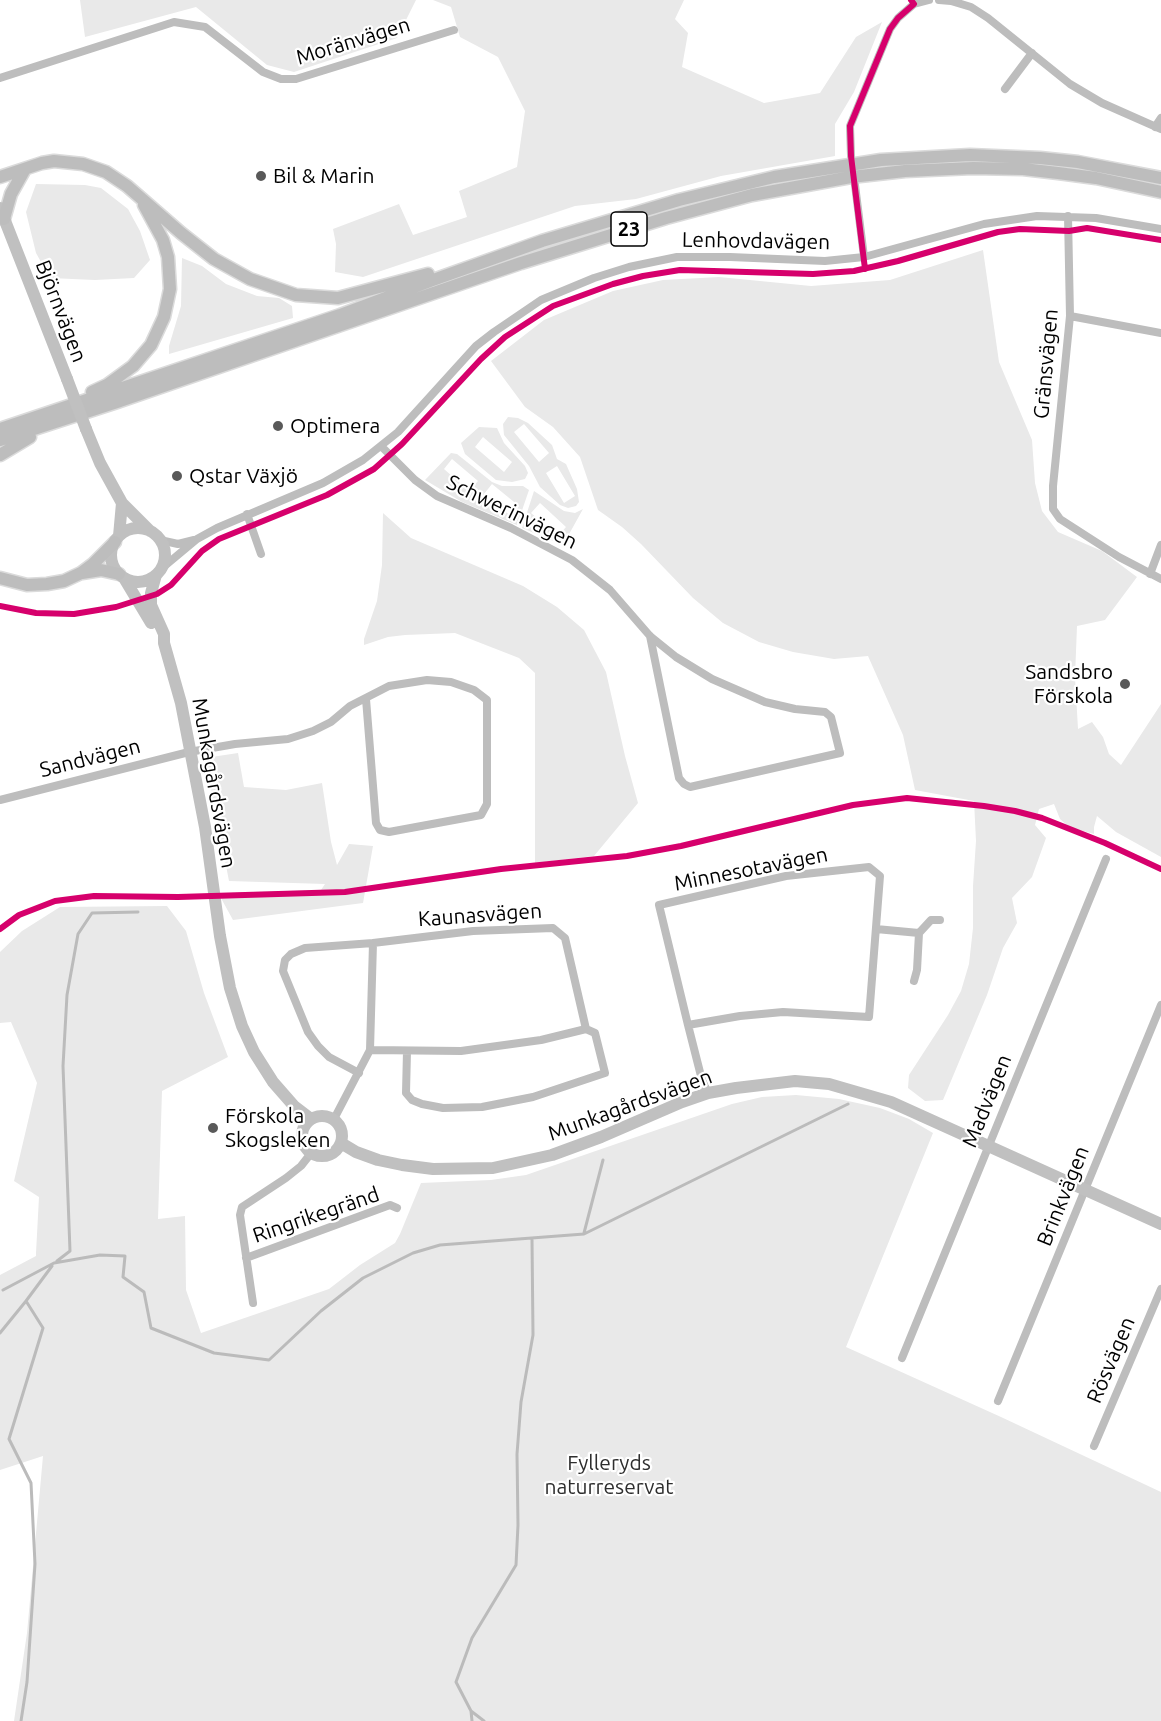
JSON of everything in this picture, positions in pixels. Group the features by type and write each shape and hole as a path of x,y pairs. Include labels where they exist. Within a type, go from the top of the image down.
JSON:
{"main road":[{"name":"23","path":"0,429 340,315 542,241 714,191 792,173 881,160 970,155 1040,158 1090,164 1161,178"},
{"path":"0,177 54,161 83,164 106,172 137,194 198,248 223,265 265,286 296,295 338,298 485,261"},
{"name":"23","path":"0,440 71,418 531,260 666,218 752,195 851,177 973,168 1068,174 1161,192"},
{"path":"2,214 24,169"},
{"path":"63,407 107,385 133,366 151,345 164,316 170,289 168,257 157,227 137,194"},
{"path":"0,455 18,442 71,418"},
{"path":"81,573 117,539"},
{"path":"3,577 27,585 64,581 81,573 101,570 121,576"}],"street":[{"path":"851,156 850,126 890,29 912,2 929,0"},
{"path":"939,0 971,7 1078,89 1102,103 1158,128 1161,118"},
{"name":"Moränvägen","path":"0,78 174,22 205,27 263,72 281,79 296,79 454,30"},
{"path":"1005,89 1032,53"},
{"path":"855,185 864,257"},
{"name":"Björnvägen","path":"2,214 100,463 122,503"},
{"name":"Lenhovdavägen","path":"158,572 197,539 217,528 346,471 398,432 476,346 541,300 572,286 629,267 677,258 730,257 825,261 864,257 984,224 1037,216 1124,221 1161,229"},
{"name":"Gränsvägen","path":"1068,216 1070,316 1053,486 1053,509 1056,516 1110,552 1150,574"},
{"path":"1070,316 1161,333"},
{"name":"Schwerinvägen","path":"381,446 415,480 437,496 518,531 573,560 615,595 650,636 693,668 735,691 779,706 825,712 831,717 840,753 690,786 684,784 679,778 650,636"},
{"path":"122,503 156,536 165,557 158,572 140,582 121,576 112,558 123,513 122,503"},
{"path":"247,514 261,554"},
{"path":"117,539 135,529 156,536"},
{"name":"Lenhovdavägen","path":"156,536 178,544 197,539"},
{"path":"1161,545 1150,574 1161,579"},
{"name":"Munkagårdsvägen","path":"158,572 151,593 151,604 164,634 164,643 181,702 205,827 220,936 230,988 242,1026 254,1052 273,1082 294,1106 311,1119"},
{"name":"Munkagårdsvägen","path":"121,576 164,643"},
{"path":"428,680 451,682 467,687 487,700 487,804 481,815 389,832 380,830 376,823 366,699 389,686 428,680"},
{"name":"Sandvägen","path":"0,800 189,752 235,744 288,739 331,722 350,706 366,699"},
{"name":"Madvägen","path":"902,1358 1106,859"},
{"name":"Minnesotavägen","path":"688,1025 740,1016 783,1012 869,1017 880,876 869,867 786,876 659,905 688,1025 702,1080 708,1093"},
{"path":"914,981 917,970 919,933 931,920 940,920"},
{"name":"Kaunasvägen","path":"359,1073 329,1057 308,1032 283,971 285,960 291,954 305,948 373,943 473,931 553,928 565,938 586,1029 595,1033 605,1073 533,1097 482,1107 443,1108 412,1100 406,1093 407,1051"},
{"path":"876,929 919,933"},
{"path":"334,1119 370,1050 373,943"},
{"name":"Brinkvägen","path":"998,1401 1161,1005"},
{"path":"370,1050 461,1051 541,1040 586,1029"},
{"name":"Munkagårdsvägen","path":"341,1143 356,1152 402,1165 433,1169 493,1168 552,1155 708,1093 795,1081 829,1084 891,1102 1161,1224"},
{"path":"322,1116 334,1119 340,1128 341,1143 334,1152 328,1154 312,1152 305,1144 303,1133 311,1119 322,1116"},
{"name":"Ringrikegränd","path":"253,1303 240,1215 242,1207 286,1178 301,1166 312,1152"},
{"name":"Ringrikegränd","path":"246,1258 390,1205 397,1208"},
{"name":"Rösvägen","path":"1094,1446 1161,1289"}],"green space":[{"path":"80,0 416,0 397,38 294,72 267,65 196,7 85,37"},
{"path":"433,0 684,0 675,19 688,33 682,67 764,103 820,93 856,37 882,22 854,92 835,124 835,156 721,176 636,199 575,206 363,277 335,272 336,244 333,229 399,204 413,235 467,217 459,191 517,167 525,111 498,57 460,37 451,7"},
{"path":"36,184 85,185 101,188 128,209 140,231 150,260 134,278 95,280 50,278 36,253 26,212"},
{"path":"983,250 999,362 1032,440 1035,483 1042,511 1058,532 1102,551 1137,577 1105,620 1077,626 1075,677 1078,729 1092,722 1103,737 1109,754 1121,765 1161,704 1161,857 1116,832 1097,816 1094,834 1069,827 1060,819 1054,804 1039,809 1035,825 1046,838 1032,877 1012,898 1017,923 1003,948 987,995 943,1100 925,1101 908,1088 909,1075 961,991 969,964 973,928 976,841 974,801 915,790 903,735 868,656 834,659 793,652 759,642 723,623 693,598 641,544 598,510 580,457 553,427 525,407 491,361 544,320 613,291 663,280 719,277 811,286 890,280"},
{"path":"182,258 202,266 226,284 257,296 279,298 292,306 293,318 169,354 169,346 181,306"},
{"path":"508,417 518,418 528,423 552,445 557,459 566,464 577,489 579,502 576,506 568,508 560,505 540,487 529,466 504,435 503,424","holes":["524,424 549,453 539,462 514,432","557,466 575,496 564,503 546,473"]},
{"path":"479,427 497,428 504,443 525,466 528,473 525,479 512,482 496,480 465,454 461,443","holes":["483,437 512,462 504,472 475,447"]},
{"path":"451,453 457,454 492,482 502,486 523,486 529,490 517,525 462,502 425,480","holes":["452,459 478,481 469,491 444,469","492,484 519,506 511,516 484,494"]},
{"path":"534,491 564,511 575,513 583,509 563,545 522,528","holes":["540,503 566,527 558,536 531,513"]},
{"path":"383,513 411,538 523,586 557,607 584,630 606,672 638,803 594,856 535,863 535,673 519,658 455,633 388,637 364,645 377,601 382,565"},
{"path":"238,753 244,787 286,790 322,783 337,865 349,844 373,846 363,903 233,920 222,900 221,893 321,890 325,884 229,881 205,758"},
{"name":"Fylleryds naturreservat","path":"167,906 186,931 204,993 228,1057 162,1091 158,1219 185,1216 186,1290 201,1333 329,1289 360,1265 395,1243 421,1183 491,1180 526,1175 732,1104 762,1097 796,1095 839,1099 880,1108 909,1119 933,1133 846,1347 1161,1492 1161,1721 14,1721 27,1633 43,1456 0,1470 0,1275 36,1256 39,1197 14,1181 37,1083 11,1022 0,1023 0,952 22,931 60,907"}],"waterway":[{"path":"57,1261 70,1251 63,1066 67,995 78,934 92,913 138,912"},
{"path":"3,1290 54,1263 100,1255 125,1256 123,1277 144,1292 151,1328 214,1353 269,1360 321,1311 363,1278 413,1253 440,1245 584,1234 848,1104"},
{"path":"584,1233 603,1160"},
{"path":"472,1721 471,1711 456,1682 472,1638 516,1565 517,1454 521,1402 533,1335 532,1239"},
{"path":"21,1721 27,1682 35,1564 31,1483 9,1439 43,1328 26,1301 52,1266"},
{"path":"0,1333 26,1301"},
{"path":"471,1711 484,1721"}],"cycle path":[{"path":"865,269 851,156 850,126 890,29 898,18 914,4 911,0"},
{"path":"0,606 36,613 74,614 116,607 157,594 171,585 202,551 219,539 327,495 374,469 402,444 481,359 505,337 553,306 613,284 680,270 813,274 854,271 898,261 998,232 1020,229 1069,231 1087,228 1161,240"},
{"path":"0,929 19,915 55,901 94,896 178,897 345,892 501,869 627,856 681,846 853,805 907,798 984,806 1042,818 1105,843 1161,869"}],"place":[{"name":"Bil & Marin","path":"261,176"},
{"name":"Optimera","path":"278,426"},
{"name":"Qstar Växjö","path":"177,476"},
{"name":"Sandsbro Förskola","path":"1125,684"},
{"name":"Förskola Skogsleken","path":"213,1128"}]}
